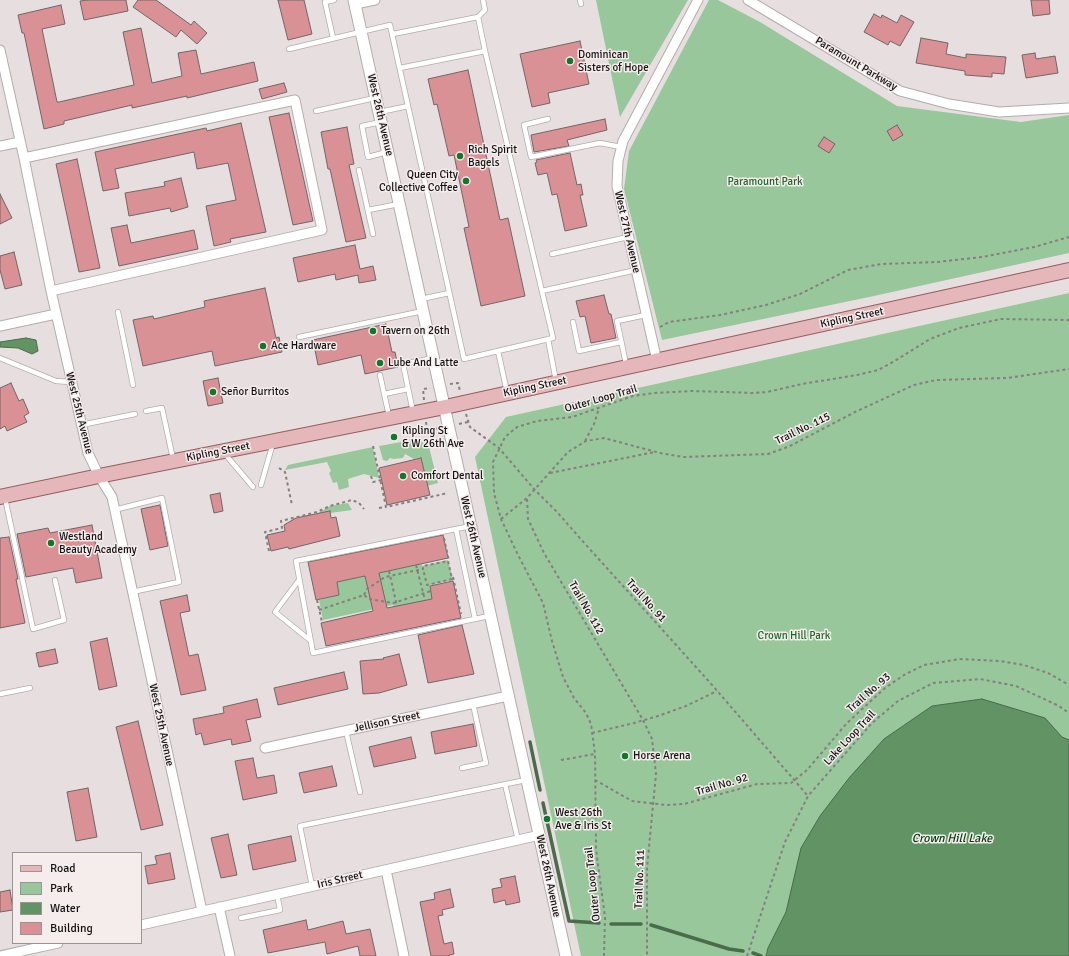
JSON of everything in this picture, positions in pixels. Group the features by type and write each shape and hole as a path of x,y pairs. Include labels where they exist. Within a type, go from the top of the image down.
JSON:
{"main road":[{"name":"Kipling Street","path":"2,497 222,451 445,407 1069,270"}],"street":[{"path":"355,2 375,0"},
{"name":"West 27th Avenue","path":"656,361 617,186 618,161 622,141 698,0"},
{"name":"Paramount Parkway","path":"748,0 900,91 949,104 999,112 1069,108"},
{"name":"West 26th Avenue","path":"355,2 566,956"},
{"name":"West 25th Avenue","path":"0,50 56,314 88,453 99,476 112,497 202,911"},
{"path":"24,158 295,100 322,230 51,291"},
{"path":"0,146 20,142"},
{"path":"0,326 56,314"},
{"name":"Jellison Street","path":"265,748 508,696"},
{"name":"Iris Street","path":"142,925 540,835"},
{"path":"386,870 404,956"},
{"path":"219,907 230,956"},
{"path":"0,956 54,944"}],"lane":[{"path":"333,38 325,2 334,0"},
{"path":"393,34 478,18 485,10 483,0"},
{"path":"289,49 390,25 464,359 553,338 478,18"},
{"path":"400,68 485,51"},
{"path":"316,111 376,98"},
{"path":"388,152 368,156 362,126 408,106"},
{"path":"548,119 524,125 531,157 600,144 621,147"},
{"path":"359,170 373,234"},
{"path":"368,210 400,204"},
{"path":"552,254 628,237"},
{"path":"542,291 636,270"},
{"path":"421,299 449,293"},
{"path":"298,337 424,311"},
{"path":"118,312 134,385"},
{"path":"627,367 617,321 646,315"},
{"path":"572,322 579,351 621,342"},
{"path":"548,339 556,383"},
{"path":"498,351 507,393"},
{"path":"0,358 56,381 72,382"},
{"path":"413,413 403,364 434,358"},
{"path":"380,374 390,418"},
{"path":"384,394 408,389"},
{"path":"146,411 162,408 173,461"},
{"path":"81,425 134,414"},
{"path":"261,486 273,441"},
{"path":"222,451 253,487"},
{"path":"2,497 33,629 64,620 55,580"},
{"path":"114,510 162,498 179,582 132,592"},
{"path":"471,526 296,561 310,641 313,653 491,615"},
{"path":"456,529 475,619"},
{"path":"299,580 275,612 310,641"},
{"path":"0,694 30,688"},
{"path":"462,768 486,762 473,704"},
{"path":"346,731 360,792"},
{"path":"312,886 300,826 527,780"},
{"path":"505,784 518,840"},
{"path":"241,918 280,910 277,894"}],"path":[{"path":"657,328 669,322 720,315 800,294 848,270 881,264 937,262 982,257 1034,247 1069,237"},
{"name":"Outer Loop Trail","path":"604,956 605,917 598,873 596,848 595,754 591,724 586,713 574,698 563,678 543,603 516,553 502,519 494,493 493,462 505,437 517,427 537,421 572,418 633,396 654,393 692,391 767,392 802,384 857,375 878,370 930,339 959,328 1001,319 1069,320"},
{"name":"Trail No. 115","path":"502,519 527,498 568,452 585,441 604,438 657,452 683,457 768,454 788,447 854,412 914,385 936,380 1007,378 1069,369"},
{"path":"585,441 594,424 599,408"},
{"name":"Trail No. 91","path":"468,422 470,427 499,448 534,489 557,512 717,691 808,796"},
{"path":"374,446 386,507"},
{"path":"548,474 657,452"},
{"path":"279,468 285,472 292,505"},
{"path":"371,476 373,482 381,480"},
{"path":"379,508 448,493"},
{"name":"Trail No. 112","path":"527,498 528,519 544,553 643,720 652,739 656,767 653,803"},
{"path":"269,551 265,532 282,528 280,521 317,512 330,506 352,500 359,502 364,509"},
{"path":"443,531 462,622"},
{"path":"319,610 364,595 367,589 385,577 423,569 423,566 448,561 452,579 427,585 423,569"},
{"path":"416,565 425,600"},
{"path":"389,571 397,606"},
{"path":"364,595 369,599 393,603 431,591"},
{"path":"317,600 322,622"},
{"name":"Trail No. 93","path":"794,781 807,770 847,723 884,688 904,675 924,665 959,659 1000,661 1024,665 1048,673 1069,685"},
{"name":"Lake Loop Trail","path":"747,956 785,842 808,796 872,723 898,701 933,683 980,679 1016,686 1059,706 1069,713"},
{"path":"592,733 643,720 686,706 717,691"},
{"path":"561,760 595,754"},
{"name":"Trail No. 92","path":"595,780 632,801 684,804 757,784 791,783 794,781"},
{"name":"Trail No. 111","path":"647,956 647,868 653,803"}],"green space":[{"path":"596,0 688,0 620,117"},
{"name":"Paramount Park","path":"709,0 718,0 760,22 897,106 1021,122 1069,115 1069,253 874,296 662,340 624,189 629,151"},
{"name":"Crown Hill Park","path":"1069,293 1069,956 581,956 475,457 506,417"},
{"path":"418,439 429,447 438,483 427,486 421,458 414,459 405,454 403,458 390,458 387,461 383,460 379,446"},
{"path":"373,447 379,478 364,474 348,479 349,487 339,490 337,482 333,483 329,473 331,471 327,462 285,470 288,465"},
{"path":"348,503 352,510 330,513 330,511 315,515 330,506"},
{"path":"448,560 453,580 430,585 433,599 394,607 393,605 323,620 319,600 339,595 337,582"}],"water":[{"path":"26,338 36,340 38,351 32,354 18,348 0,347 0,342"},
{"name":"Crown Hill Lake","path":"982,699 1045,718 1062,737 1069,740 1069,956 766,956 768,948 786,912 801,848 820,816 849,778 884,739 932,706"}],"building":[{"path":"126,0 128,11 84,20 80,1"},
{"path":"138,0 156,0 191,25 194,21 207,33 197,44 181,30 176,37 133,7"},
{"path":"278,0 304,0 312,34 288,40"},
{"path":"1031,0 1049,0 1050,14 1033,16"},
{"path":"61,5 65,24 42,29 57,102 134,85 123,32 141,28 152,83 182,76 178,53 196,50 201,74 254,62 258,81 187,98 187,96 132,108 132,105 64,121 64,124 44,129 24,33 22,33 18,15"},
{"path":"874,14 881,18 882,15 897,23 901,15 914,22 900,46 890,41 888,45 864,32"},
{"path":"921,38 948,43 946,54 966,58 966,54 1006,57 1004,74 992,73 992,77 965,75 965,71 916,63"},
{"path":"580,41 589,84 548,93 550,103 532,107 520,54"},
{"path":"1035,53 1036,59 1055,56 1058,73 1026,78 1022,55"},
{"path":"468,70 500,220 508,218 525,296 481,306 464,228 469,227 454,155 449,156 437,104 434,105 428,79"},
{"path":"284,83 287,92 262,99 259,89"},
{"path":"289,113 313,221 293,225 269,117"},
{"path":"605,119 607,130 567,140 569,146 534,152 531,135"},
{"path":"241,123 266,232 230,239 231,242 214,246 206,206 236,200 228,163 197,169 194,152 115,169 119,188 103,191 95,152 206,128 207,131"},
{"path":"897,125 903,135 893,141 887,131"},
{"path":"347,127 354,164 349,165 366,238 346,242 330,169 328,169 321,132"},
{"path":"824,137 835,144 829,153 818,146"},
{"path":"570,153 577,185 581,184 583,195 580,195 587,226 565,231 557,194 552,195 547,173 538,175 535,163 537,162 536,160"},
{"path":"77,159 100,268 79,272 56,164"},
{"path":"181,178 188,207 171,212 170,208 129,216 125,193 165,186 164,182"},
{"path":"0,194 12,218 0,224"},
{"path":"127,225 131,243 194,230 198,249 119,266 111,228"},
{"path":"355,245 360,269 373,266 376,280 359,283 358,275 336,280 335,274 298,282 293,258"},
{"path":"14,252 22,285 5,289 0,270 0,256"},
{"path":"265,288 276,338 279,337 282,352 215,366 212,351 143,366 133,320 153,316 154,319 205,307 204,301"},
{"path":"604,295 609,314 611,314 616,338 591,343 585,316 580,317 576,301"},
{"path":"386,324 392,352 395,352 398,367 365,374 361,355 318,365 313,340"},
{"path":"218,378 223,403 208,406 203,381"},
{"path":"11,383 19,401 23,399 29,413 24,416 27,422 7,431 5,426 0,429 0,388"},
{"name":"Comfort Dental","path":"421,458 430,495 387,505 379,468"},
{"path":"220,493 223,511 214,513 210,495"},
{"path":"160,505 168,546 150,550 141,509"},
{"path":"330,511 331,518 336,517 340,536 289,549 288,547 271,551 267,535 285,531 284,525 296,518"},
{"path":"92,525 102,578 76,583 73,568 26,577 17,534 48,528 50,533"},
{"path":"443,535 448,558 379,573 387,608 432,599 430,586 453,581 461,618 326,646 321,623 373,611 365,576 337,582 339,595 316,600 308,562"},
{"path":"9,537 25,623 0,628 0,538"},
{"path":"187,595 190,611 180,613 189,656 198,654 206,690 181,695 160,601"},
{"path":"462,625 474,674 428,683 418,635"},
{"path":"107,638 117,686 99,690 90,642"},
{"path":"55,649 58,663 39,667 36,653"},
{"path":"399,654 407,685 379,693 363,694 360,661 384,659 383,658"},
{"path":"344,672 348,689 278,705 274,688"},
{"path":"257,699 261,717 246,720 251,741 232,745 231,739 204,745 201,733 196,735 193,719 224,713 223,707"},
{"path":"138,721 163,825 141,830 116,727"},
{"path":"473,724 477,746 435,754 431,732"},
{"path":"411,737 416,758 374,767 369,747"},
{"path":"253,758 257,778 274,775 277,793 243,800 235,761"},
{"path":"332,766 337,786 304,793 299,773"},
{"path":"88,788 97,837 76,841 67,792"},
{"path":"228,834 237,875 221,878 211,838"},
{"path":"291,836 296,861 253,870 248,845"},
{"path":"170,853 175,879 148,884 145,866 157,864 155,856"},
{"path":"515,876 520,902 506,905 505,900 494,903 492,889 502,887 500,879"},
{"path":"450,889 454,907 442,910 443,915 438,916 444,944 452,942 454,954 449,956 431,956 420,902 435,899 434,893"},
{"path":"10,890 12,910 0,912 0,892"},
{"path":"306,920 308,930 343,921 346,934 370,929 376,956 360,956 358,946 327,954 325,942 268,953 263,930"}],"waterway":[{"path":"530,742 540,790"},
{"path":"543,803 569,921 599,923"},
{"path":"611,924 641,924"},
{"path":"651,925 729,949 743,951"},
{"path":"753,953 761,956"}],"place":[{"name":"Dominican Sisters of Hope","path":"570,61"},
{"name":"Rich Spirit Bagels","path":"460,156"},
{"name":"Queen City Collective Coffee","path":"466,181"},
{"name":"Tavern on 26th","path":"373,331"},
{"name":"Ace Hardware","path":"263,346"},
{"name":"Lube And Latte","path":"380,363"},
{"name":"Señor Burritos","path":"213,392"},
{"name":"Kipling St & W 26th Ave","path":"394,437"},
{"name":"Comfort Dental","path":"403,476"},
{"name":"Westland Beauty Academy","path":"51,543"},
{"name":"Horse Arena","path":"625,756"},
{"name":"West 26th Ave & Iris St","path":"547,819"}]}
